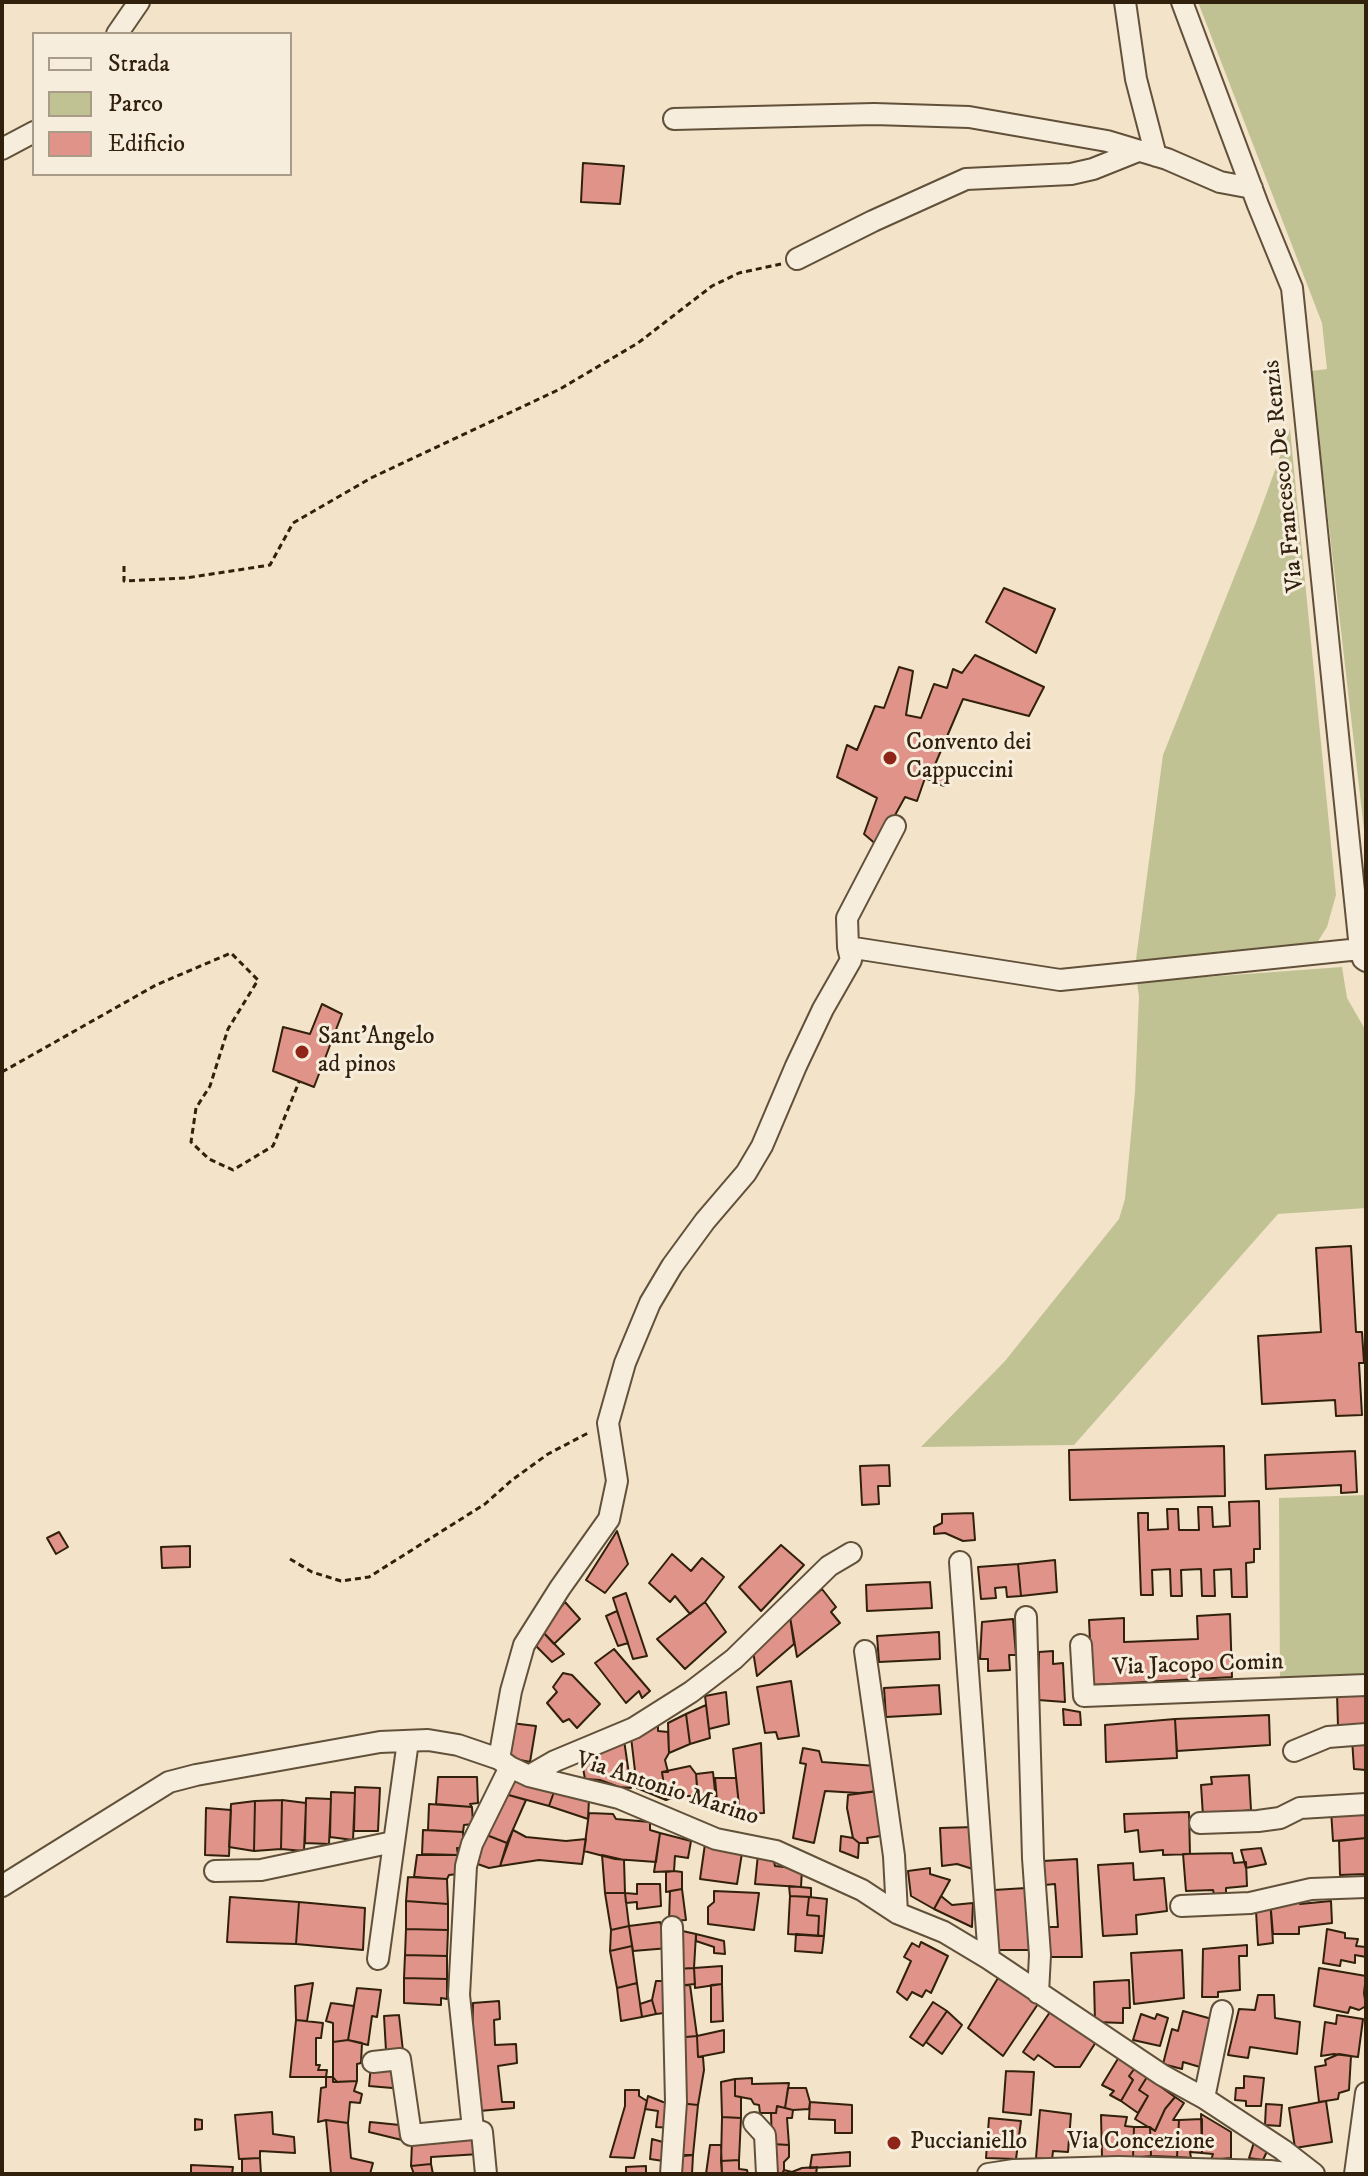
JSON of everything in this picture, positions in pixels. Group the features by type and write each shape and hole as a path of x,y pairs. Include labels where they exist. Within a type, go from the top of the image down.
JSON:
{"street":[{"path":"118,32 139,2"},
{"path":"1125,2 1147,154"},
{"name":"Via Francesco De Renzis","path":"1182,2 1292,288 1363,955"},
{"path":"674,119 874,114 969,117 1107,141 1220,182 1252,188"},
{"path":"2,149 32,133"},
{"path":"797,259 966,179 1071,174 1147,154"},
{"path":"473,2129 459,1995 466,1866 472,1844 512,1767 511,1691 524,1645 609,1519 617,1481 608,1423 625,1363 650,1303 672,1266 746,1173 762,1146 796,1066 850,954 847,918 895,826"},
{"path":"850,954 1060,980 1363,955"},
{"path":"512,1767 555,1761 652,1719 734,1659 829,1566 851,1553"},
{"path":"960,1562 989,1959"},
{"path":"1026,1617 1033,1858 1040,1955 1038,1993"},
{"name":"Via Jacopo Comin","path":"1081,1645 1084,1696 1366,1685"},
{"path":"865,1651 894,1856 897,1913"},
{"path":"1294,1751 1328,1737 1366,1734"},
{"path":"378,1959 408,1741"},
{"name":"Via Antonio Marino","path":"2,1886 169,1782 380,1742 443,1742 479,1751 512,1767 619,1798 716,1839 776,1851 862,1890 897,1913 944,1932 989,1959 1162,2075 1204,2098 1283,2150 1314,2174"},
{"path":"1200,1823 1258,1821 1280,1818 1300,1808 1366,1804"},
{"path":"215,1871 261,1870 393,1842"},
{"path":"1181,1906 1250,1903 1311,1889 1366,1887"},
{"path":"671,2174 676,2102 672,1927"},
{"path":"1204,2098 1222,2011"},
{"path":"373,2062 400,2059 411,2135 473,2129 482,2132 486,2174"},
{"path":"1355,2174 1366,2093"},
{"path":"754,2123 765,2135 767,2174"},
{"name":"Via Concezione","path":"988,2174 1014,2170 1270,2171 1294,2174"}],"path":[{"path":"124,566 124,581 186,578 270,565 293,523 371,478 560,389 638,343 712,286 739,273 797,259"},
{"path":"2,1072 156,985 231,953 258,980 228,1029 210,1086 196,1108 191,1142 209,1159 233,1170 273,1146 299,1082"},
{"path":"290,1559 312,1572 341,1581 369,1577 485,1504 548,1454 608,1423"}],"green space":[{"path":"1198,2 1366,2 1366,847 1311,371 1327,369 1322,323"},
{"path":"1290,429 1336,895 1327,927 1315,946 1135,967 1163,755"},
{"path":"1342,967 1347,998 1366,1031 1366,1208 1278,1214 1074,1445 921,1447 1005,1361 1119,1219 1125,1199 1135,1092 1137,982"},
{"path":"1366,1495 1366,1678 1280,1682 1279,1498"}],"building":[{"path":"583,163 624,166 620,204 581,202"},
{"path":"1004,588 1055,609 1036,653 986,622"},
{"name":"Convento dei Cappuccini","path":"975,655 1044,687 1029,716 963,699 934,767 950,776 944,786 925,778 917,801 905,797 878,846 864,834 877,798 837,777 847,745 857,750 875,706 884,708 899,667 913,671 906,715 921,718 934,684 947,688 953,669 962,673"},
{"name":"Sant'Angelo ad pinos","path":"322,1004 342,1014 314,1087 273,1071 283,1027 310,1034"},
{"path":"1351,1246 1356,1332 1362,1332 1364,1363 1359,1363 1362,1415 1336,1416 1335,1400 1262,1404 1258,1336 1321,1332 1316,1248"},
{"path":"1224,1446 1225,1496 1070,1500 1069,1450"},
{"path":"1355,1451 1357,1492 1341,1493 1341,1485 1266,1489 1265,1455"},
{"path":"889,1465 890,1486 878,1486 879,1504 862,1505 860,1466"},
{"path":"1259,1501 1260,1549 1254,1549 1254,1562 1246,1563 1247,1597 1232,1597 1231,1569 1214,1570 1215,1596 1202,1596 1201,1569 1181,1570 1182,1596 1171,1596 1170,1569 1152,1570 1153,1595 1141,1595 1138,1513 1148,1513 1148,1530 1168,1529 1167,1509 1178,1509 1179,1530 1199,1530 1198,1507 1212,1507 1213,1527 1230,1526 1229,1502"},
{"path":"973,1513 975,1540 963,1541 945,1533 934,1534 934,1527 942,1523 942,1514"},
{"path":"617,1531 628,1564 605,1593 586,1580"},
{"path":"59,1532 68,1547 56,1554 47,1538"},
{"path":"781,1545 804,1565 761,1611 739,1587"},
{"path":"190,1546 190,1567 162,1568 161,1547"},
{"path":"672,1554 691,1571 702,1558 724,1577 705,1602 690,1614 675,1596 670,1602 649,1583"},
{"path":"1055,1560 1057,1592 1021,1596 1018,1564"},
{"path":"1018,1564 1021,1596 1007,1597 1006,1587 995,1588 996,1598 981,1599 978,1567"},
{"path":"930,1582 932,1608 867,1611 866,1585"},
{"path":"822,1589 836,1607 831,1612 840,1623 797,1657 790,1617"},
{"path":"626,1593 647,1656 633,1659 613,1598"},
{"path":"565,1602 580,1619 554,1644 542,1631"},
{"path":"705,1602 726,1632 685,1669 657,1639"},
{"path":"617,1611 628,1643 618,1646 606,1616"},
{"path":"1230,1614 1232,1677 1092,1685 1089,1620 1124,1618 1124,1642 1198,1639 1197,1616"},
{"path":"790,1617 794,1644 757,1676 753,1651"},
{"path":"1013,1619 1016,1655 1009,1655 1010,1670 988,1671 988,1659 980,1659 982,1622"},
{"path":"542,1631 564,1654 552,1662 536,1646"},
{"path":"939,1632 940,1659 879,1662 877,1636"},
{"path":"614,1649 650,1691 642,1698 639,1691 626,1703 595,1663"},
{"path":"1053,1651 1053,1664 1063,1663 1065,1702 1038,1700 1039,1652"},
{"path":"563,1673 572,1675 600,1704 577,1728 569,1719 563,1722 547,1703 557,1692 553,1687"},
{"path":"791,1681 799,1736 778,1739 776,1732 765,1733 757,1687"},
{"path":"939,1685 941,1714 886,1717 884,1688"},
{"path":"726,1692 729,1724 709,1729 705,1696"},
{"path":"1366,1692 1366,1727 1338,1727 1337,1693"},
{"path":"706,1705 710,1738 690,1744 686,1714"},
{"path":"1063,1709 1080,1712 1081,1725 1064,1725"},
{"path":"686,1714 690,1744 669,1753 668,1723"},
{"path":"1269,1715 1270,1745 1177,1751 1175,1719"},
{"path":"1175,1719 1177,1758 1106,1762 1105,1725"},
{"path":"658,1721 658,1731 668,1732 669,1753 665,1760 668,1772 662,1772 666,1800 637,1788 631,1737"},
{"path":"511,1723 536,1726 530,1762 505,1757"},
{"path":"1352,1739 1366,1739 1366,1770 1354,1769"},
{"path":"624,1740 631,1788 585,1779 581,1757"},
{"path":"761,1743 764,1813 740,1814 733,1749"},
{"path":"803,1748 819,1751 822,1762 876,1766 878,1791 825,1791 814,1843 793,1838 806,1764 800,1763"},
{"path":"690,1766 696,1774 698,1796 678,1796 666,1800 662,1772"},
{"path":"713,1772 716,1801 698,1801 696,1774"},
{"path":"1249,1775 1251,1810 1203,1816 1201,1785 1212,1784 1211,1777"},
{"path":"438,1777 477,1777 478,1803 470,1804 472,1807 436,1804"},
{"path":"715,1778 736,1778 740,1814 718,1812"},
{"path":"519,1780 555,1789 549,1806 505,1794 507,1786"},
{"path":"355,1787 380,1788 378,1831 354,1831"},
{"path":"555,1789 589,1799 588,1819 549,1806"},
{"path":"878,1791 887,1835 867,1838 868,1843 859,1843 853,1838 847,1808 848,1795"},
{"path":"331,1792 355,1793 353,1840 330,1837"},
{"path":"505,1794 526,1800 507,1843 484,1834"},
{"path":"306,1798 331,1799 329,1844 305,1843"},
{"path":"282,1800 306,1803 304,1851 281,1849"},
{"path":"282,1800 281,1849 254,1851 255,1801"},
{"path":"255,1801 254,1851 229,1847 231,1804"},
{"path":"429,1804 472,1807 473,1824 464,1825 463,1832 428,1830"},
{"path":"206,1808 231,1810 229,1856 205,1855"},
{"path":"1366,1808 1366,1838 1333,1841 1331,1810"},
{"path":"1189,1812 1190,1854 1163,1855 1163,1850 1140,1852 1138,1830 1125,1832 1124,1814"},
{"path":"589,1813 613,1814 616,1819 650,1822 650,1830 660,1833 656,1862 615,1859 584,1851"},
{"path":"975,1827 976,1870 957,1864 942,1866 940,1828"},
{"path":"423,1830 463,1832 464,1848 457,1848 458,1855 422,1854"},
{"path":"513,1830 526,1837 566,1841 586,1839 582,1864 539,1860 500,1866"},
{"path":"660,1833 691,1841 688,1858 675,1856 674,1871 654,1872"},
{"path":"484,1834 507,1843 500,1866 489,1868 472,1862"},
{"path":"841,1836 853,1838 859,1843 858,1858 840,1851"},
{"path":"1366,1838 1366,1874 1340,1875 1339,1841"},
{"path":"705,1844 742,1853 737,1884 700,1879"},
{"path":"1261,1848 1266,1864 1246,1868 1241,1850"},
{"path":"1232,1853 1234,1863 1246,1862 1247,1886 1226,1888 1226,1893 1214,1894 1213,1890 1186,1891 1183,1854"},
{"path":"758,1854 773,1856 775,1866 802,1869 801,1887 755,1884"},
{"path":"417,1855 458,1855 458,1874 449,1875 447,1879 414,1877"},
{"path":"602,1855 624,1860 625,1893 605,1893"},
{"path":"1077,1859 1082,1957 1050,1957 1048,1927 1058,1927 1055,1884 1044,1885 1043,1861"},
{"path":"1133,1863 1134,1880 1164,1878 1167,1911 1136,1915 1137,1934 1103,1936 1098,1865"},
{"path":"930,1868 930,1874 950,1880 934,1909 911,1896 908,1871"},
{"path":"666,1872 682,1872 682,1889 666,1892"},
{"path":"408,1877 447,1879 448,1904 406,1901"},
{"path":"637,1884 660,1884 661,1906 637,1909 637,1902 626,1903 625,1893 637,1894"},
{"path":"789,1886 811,1888 811,1897 790,1896"},
{"path":"1026,1888 1030,1950 997,1950 994,1890"},
{"path":"682,1889 686,1920 669,1921 670,1891"},
{"path":"714,1891 759,1893 754,1930 708,1924 708,1907 714,1902"},
{"path":"605,1893 625,1893 629,1926 611,1930"},
{"path":"790,1896 809,1897 807,1915 819,1916 818,1936 788,1934"},
{"path":"941,1896 952,1905 973,1903 972,1927 934,1909"},
{"path":"230,1897 299,1902 296,1944 227,1942"},
{"path":"809,1897 827,1899 824,1936 818,1936 819,1916 807,1915"},
{"path":"1300,1898 1300,1904 1331,1901 1332,1923 1299,1927 1299,1934 1273,1934 1270,1899"},
{"path":"1270,1899 1273,1943 1258,1945 1256,1911"},
{"path":"406,1901 448,1904 448,1930 406,1929"},
{"path":"299,1902 365,1908 363,1950 296,1944"},
{"path":"660,1922 669,1948 633,1951 629,1926"},
{"path":"629,1926 632,1946 610,1951 611,1930"},
{"path":"406,1929 448,1930 447,1956 405,1955"},
{"path":"1327,1929 1345,1933 1345,1938 1358,1939 1356,1946 1366,1947 1366,1957 1355,1955 1355,1963 1341,1960 1340,1966 1323,1963"},
{"path":"678,1930 696,1934 694,1968 675,1969"},
{"path":"696,1934 724,1941 725,1954 714,1953 714,1947 696,1941"},
{"path":"796,1934 824,1936 822,1953 795,1951"},
{"path":"921,1942 948,1956 931,1993 926,1990 922,1997 912,1992 907,2000 897,1992 911,1961 904,1957 912,1943 919,1947"},
{"path":"1247,1945 1247,1956 1239,1956 1240,1990 1218,1992 1218,1997 1202,1997 1203,1949"},
{"path":"632,1946 637,1983 617,1988 610,1951"},
{"path":"1182,1950 1184,1998 1134,2004 1131,1953"},
{"path":"405,1955 447,1956 447,1979 404,1978"},
{"path":"722,1966 722,1984 695,1988 694,1968"},
{"path":"694,1968 695,1984 676,1986 675,1969"},
{"path":"1319,1968 1366,1976 1366,2006 1359,2010 1350,2007 1348,2013 1314,2006"},
{"path":"404,1978 447,1979 447,1999 441,1998 441,2005 404,2003"},
{"path":"998,1978 1038,2004 1003,2056 968,2028"},
{"path":"1129,1980 1130,2008 1123,2008 1123,2023 1095,2022 1094,1982"},
{"path":"656,1981 671,1981 672,2012 656,2014 652,2000"},
{"path":"313,1983 307,2021 296,2020 295,1986"},
{"path":"637,1983 642,2017 621,2021 617,1988"},
{"path":"722,1984 723,2021 711,2022 711,1985"},
{"path":"690,1985 697,2036 675,2038 674,1986"},
{"path":"357,1988 381,1990 377,2017 372,2016 368,2045 348,2040"},
{"path":"1258,1995 1274,1995 1275,2018 1300,2022 1297,2054 1250,2047 1248,2058 1228,2055 1239,2009 1255,2010"},
{"path":"652,2000 656,2014 642,2017 640,2004"},
{"path":"499,2001 500,2019 494,2020 495,2045 516,2044 517,2063 498,2066 502,2102 514,2102 514,2108 479,2111 472,2046 473,2003"},
{"path":"933,2002 947,2011 923,2046 910,2037"},
{"path":"331,2003 354,2006 348,2040 333,2042 333,2023 326,2021"},
{"path":"947,2011 962,2025 942,2054 926,2042"},
{"path":"1183,2011 1212,2019 1200,2067 1183,2062 1182,2069 1163,2064 1172,2029 1178,2031"},
{"path":"1050,2012 1096,2042 1080,2067 1055,2067 1038,2055 1034,2060 1023,2052"},
{"path":"1141,2014 1155,2019 1157,2014 1168,2018 1160,2046 1133,2040"},
{"path":"399,2015 403,2051 386,2051 384,2016"},
{"path":"1337,2015 1363,2019 1358,2057 1321,2056 1325,2022 1336,2024"},
{"path":"296,2020 323,2023 321,2038 316,2038 316,2065 320,2065 318,2070 327,2070 326,2077 290,2077"},
{"path":"724,2030 724,2052 698,2057 697,2036"},
{"path":"697,2036 698,2057 703,2057 704,2070 698,2105 678,2103 675,2038"},
{"path":"348,2040 362,2043 357,2081 333,2082 333,2042"},
{"path":"1339,2054 1351,2056 1349,2090 1339,2093 1338,2099 1319,2102 1315,2067 1326,2065 1325,2060"},
{"path":"1119,2057 1135,2068 1129,2076 1133,2080 1121,2101 1110,2095 1114,2091 1102,2085"},
{"path":"400,2059 404,2089 369,2086 371,2065"},
{"path":"1135,2068 1147,2077 1139,2090 1148,2096 1138,2113 1121,2101 1133,2080 1129,2076"},
{"path":"1006,2071 1034,2072 1031,2115 1003,2112"},
{"path":"1244,2076 1264,2078 1261,2106 1246,2106 1246,2101 1235,2100 1236,2088 1244,2088"},
{"path":"326,2077 333,2077 337,2082 357,2081 354,2091 362,2094 360,2103 350,2102 348,2123 318,2122 321,2088 326,2087"},
{"path":"1147,2077 1175,2097 1165,2109 1155,2131 1135,2119 1148,2096 1139,2090"},
{"path":"752,2078 752,2084 789,2083 785,2108 777,2106 776,2113 760,2113 759,2105 751,2099 735,2096 735,2079"},
{"path":"735,2079 735,2096 741,2097 741,2118 722,2117 721,2082"},
{"path":"788,2088 806,2088 809,2109 785,2108"},
{"path":"625,2090 639,2090 639,2096 647,2101 634,2158 610,2157 625,2106"},
{"path":"648,2096 674,2103 672,2128 656,2127 658,2111 645,2109"},
{"path":"1175,2097 1184,2103 1173,2120 1179,2120 1177,2157 1151,2156 1150,2127 1155,2131 1165,2109"},
{"path":"1326,2101 1332,2142 1295,2148 1289,2108"},
{"path":"810,2102 852,2105 852,2133 835,2133 835,2120 809,2119"},
{"path":"678,2103 698,2105 693,2155 674,2155"},
{"path":"1266,2104 1282,2105 1280,2126 1265,2125"},
{"path":"777,2106 793,2110 792,2118 787,2118 789,2145 772,2144 771,2113 776,2113"},
{"path":"1040,2110 1071,2114 1068,2152 1053,2151 1052,2160 1036,2158"},
{"path":"272,2112 273,2134 294,2137 295,2153 260,2151 260,2158 239,2159 235,2115"},
{"path":"1201,2114 1231,2132 1231,2158 1211,2160 1213,2154 1202,2153"},
{"path":"1101,2115 1127,2117 1125,2126 1134,2127 1133,2158 1102,2157"},
{"path":"722,2117 741,2118 739,2160 721,2161"},
{"path":"989,2118 1021,2121 1016,2159 986,2158"},
{"path":"195,2119 202,2120 202,2129 195,2130"},
{"path":"1202,2119 1202,2153 1190,2152 1191,2158 1177,2157 1179,2120"},
{"path":"326,2120 348,2123 351,2158 373,2163 370,2174 331,2174"},
{"path":"370,2122 410,2126 406,2141 369,2132"},
{"path":"1134,2127 1150,2127 1151,2156 1133,2158"},
{"path":"478,2136 480,2154 431,2157 431,2164 411,2166 412,2143"},
{"path":"652,2139 670,2144 670,2162 650,2159"},
{"path":"1255,2139 1269,2147 1263,2160 1249,2158"},
{"path":"772,2144 789,2145 789,2157 784,2162 782,2174 774,2174"},
{"path":"710,2145 721,2145 722,2174 706,2174"},
{"path":"850,2152 850,2166 810,2168 812,2155"},
{"path":"693,2155 692,2174 673,2174 674,2157"},
{"path":"260,2158 261,2174 242,2174 242,2159"},
{"path":"739,2160 739,2169 747,2170 748,2174 722,2174 721,2161"},
{"path":"431,2164 433,2174 414,2174 411,2166"},
{"path":"191,2165 233,2167 232,2174 191,2174"},
{"path":"646,2166 646,2173 656,2174 626,2174 626,2167"},
{"path":"817,2167 816,2174 782,2174 784,2170 792,2172"}],"place":[{"name":"Convento dei Cappuccini","path":"890,758"},
{"name":"Sant'Angelo ad pinos","path":"302,1052"},
{"name":"Puccianiello","path":"894,2143"}]}
